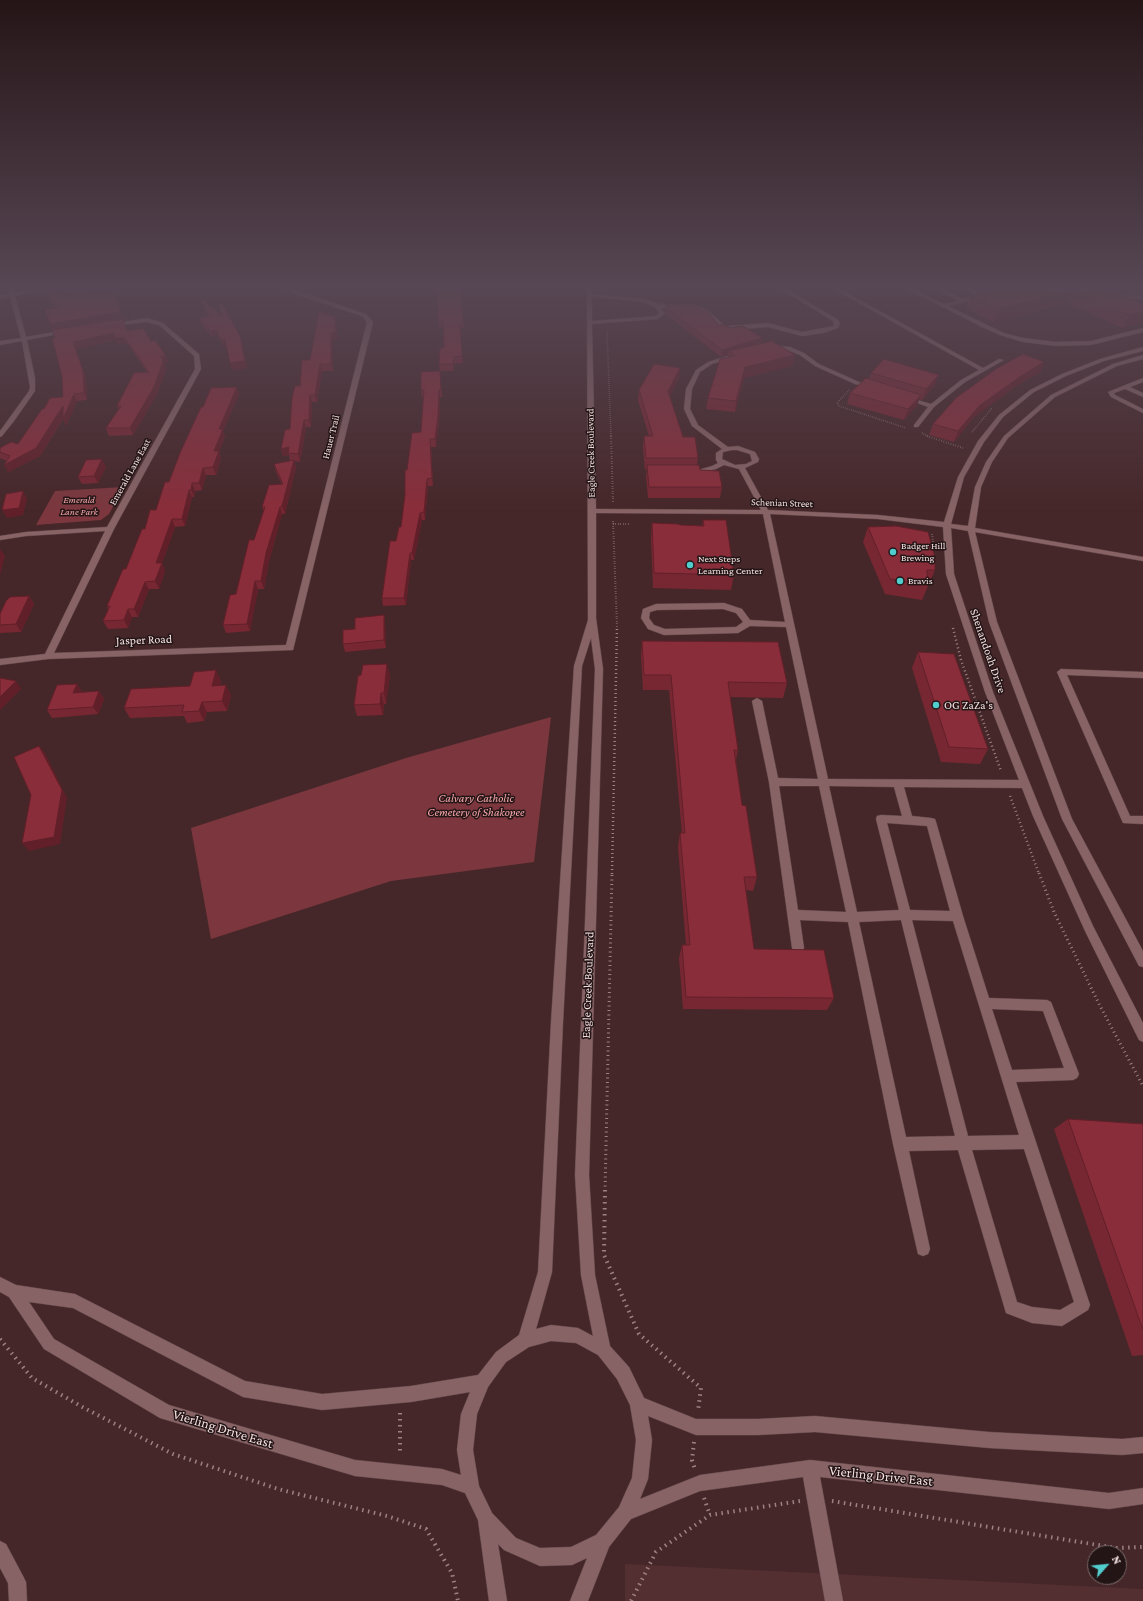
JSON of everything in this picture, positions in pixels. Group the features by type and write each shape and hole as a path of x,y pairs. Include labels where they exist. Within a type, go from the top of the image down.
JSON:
{"street":[{"path":"0,435 32,391 32,378 29,363"},
{"name":"Emerald Lane East","path":"48,656 110,529 198,369 198,363"},
{"name":"Hauer Trail","path":"290,648 360,363"},
{"name":"Eagle Creek Boulevard","path":"590,363 592,618 599,669 582,1175 588,1275 603,1350"},
{"path":"711,363 698,371 689,389 687,409 695,426 726,449"},
{"path":"814,363 857,383 879,389"},
{"path":"970,363 983,370"},
{"path":"915,429 932,406 963,381 996,363"},
{"name":"Shenandoah Drive","path":"1095,363 1064,375 1032,391 1001,416 981,441 961,477 947,525 950,574 989,692 1038,816 1089,928 1143,1036"},
{"name":"Shenandoah Drive","path":"1123,363 1115,365 1052,396 1006,437 989,462 978,487 971,529 993,622 1067,820 1143,962"},
{"path":"1143,380 1111,392 1113,396 1143,411"},
{"path":"1126,387 1143,395"},
{"path":"900,395 932,406"},
{"path":"738,448 753,453 756,459 755,462 741,467 723,463 719,460 719,453 726,449 738,448"},
{"path":"681,473 695,473 714,468 723,463"},
{"path":"741,467 766,512 923,1249"},
{"name":"Schenian Street","path":"592,510 766,512 878,517 947,525 1143,559"},
{"path":"0,538 26,534 110,529"},
{"path":"748,623 739,611 724,606 656,607 646,611 644,618 651,627 664,632 738,630 748,623 790,625"},
{"name":"Eagle Creek Boulevard","path":"524,1340 546,1272 557,1022 578,666 592,618"},
{"name":"Jasper Road","path":"0,662 48,656 290,648"},
{"path":"1143,675 1061,672 1127,820 1143,820"},
{"path":"757,701 774,782 798,948"},
{"path":"774,782 1026,784"},
{"path":"898,782 908,820"},
{"path":"881,819 908,820 931,822 957,916 984,1003 1028,1142 1083,1305 1062,1318 1032,1315 1011,1308 963,1143 881,819"},
{"path":"794,915 852,917 905,915 957,916"},
{"path":"984,1003 1047,1006 1073,1074 1007,1076"},
{"path":"900,1144 1028,1142"},
{"name":"Vierling Drive East","path":"0,1284 14,1292 75,1301 243,1389 322,1402 411,1394 482,1382"},
{"name":"Vierling Drive East","path":"14,1292 49,1344 166,1412 355,1468 442,1477 471,1487"},
{"path":"498,1601 486,1519 471,1487 466,1450 469,1414 482,1382 501,1356 524,1340 551,1333 578,1336 603,1350 623,1373 638,1404 644,1440 640,1479 625,1513 602,1541 579,1601"},
{"path":"638,1404 696,1427 758,1427 815,1424 989,1440 1122,1447 1143,1445"},
{"path":"810,1468 814,1498 834,1601"},
{"name":"Vierling Drive East","path":"625,1513 700,1483 810,1468 1109,1501 1143,1496"},
{"path":"486,1519 510,1544 540,1557 572,1556 602,1541"},
{"path":"0,1550 17,1582 18,1601"}],"path":[{"path":"608,363 617,638 604,1255 639,1334 701,1388 692,1460 710,1515"},
{"path":"853,387 837,403 839,406 915,429 932,438 963,448"},
{"path":"0,1339 32,1378 174,1454 278,1489 387,1516 426,1529 452,1574 458,1601"},
{"path":"400,1413 400,1455"},
{"path":"631,1601 656,1552 710,1515 814,1498 1116,1548 1143,1547"}],"shaded area":[{"path":"625,1564 1143,1589 1143,1601 625,1601"}],"green space":[{"name":"Emerald Lane Park","path":"124,487 109,514 101,520 36,525 55,491"},
{"name":"Calvary Catholic Cemetery of Shakopee","path":"551,717 534,862 391,881 211,939 191,828 406,758"}],"building":[{"path":"59,363 80,363 83,371 84,393 74,394 63,419 63,406 36,448 4,465 10,456 0,452 0,448 11,442 18,444 42,409 44,409 50,398 63,397 62,376"},
{"path":"142,363 163,363 154,387 130,428 106,428 121,406 117,406 134,373 149,372"},
{"path":"302,363 331,363 331,364 320,364 315,395 310,395 309,420 304,420 298,454 288,453 289,447 281,449 285,430 290,429 292,398 295,386 300,386"},
{"path":"439,363 453,363 453,364 439,364"},
{"path":"719,363 763,363 745,367 736,401 708,398"},
{"path":"881,363 897,363 939,375 926,389 871,373"},
{"path":"1007,363 1043,363 1021,376 979,406 958,431 933,424 956,398 996,369"},
{"path":"654,364 680,368 668,391 683,437 695,437 698,458 646,458 644,436 653,436 639,390"},
{"path":"440,371 441,389 439,390 435,439 430,439 432,478 427,479 424,512 420,513 412,553 410,553 404,598 382,598 390,541 396,541 399,527 401,527 405,495 405,470 407,470 412,433 421,432 424,390 421,390 421,372"},
{"path":"866,378 921,395 908,409 850,393"},
{"path":"237,387 219,429 223,429 214,451 219,451 213,467 203,468 199,483 192,483 182,519 172,519 156,563 162,563 155,581 145,582 134,609 128,609 124,620 103,621 110,606 107,606 123,569 126,569 142,529 145,529 150,510 156,510 165,482 169,482 180,453 211,388"},
{"path":"102,459 94,476 78,477 86,460"},
{"path":"294,460 282,506 280,507 266,553 261,581 255,581 247,624 223,625 230,595 236,594 249,540 254,540 265,507 262,507 269,485 283,484 274,464"},
{"path":"647,465 699,465 700,470 719,471 722,487 649,487"},
{"path":"23,491 19,508 2,510 6,494"},
{"name":"Next Steps Learning Center","path":"703,520 726,520 734,575 654,573 652,523 704,526"},
{"path":"896,526 928,532 935,557 935,570 927,570 928,585 890,579 868,527"},
{"path":"29,596 16,624 0,625 0,614 6,601 10,597"},
{"path":"384,615 384,640 343,644 343,630 355,629 355,618"},
{"path":"642,641 778,642 787,683 728,682 738,750 734,750 742,805 746,806 757,877 744,877 754,949 824,950 834,998 686,997 682,945 690,945 680,833 685,833 671,675 644,675"},
{"path":"918,652 954,654 988,749 949,747"},
{"path":"387,664 384,693 381,693 380,704 354,705 358,676 361,675 363,665"},
{"path":"216,670 212,686 226,685 222,701 202,702 199,711 182,712 184,705 124,708 131,689 190,686 194,672"},
{"path":"0,678 16,681 0,697"},
{"path":"77,684 73,693 99,691 93,707 47,710 57,685"},
{"path":"39,746 62,790 54,837 22,843 31,795 14,757"},
{"path":"1068,1119 1143,1124 1143,1330"}],"place":[{"name":"Badger Hill Brewing","path":"893,552"},
{"name":"Next Steps Learning Center","path":"690,565"},
{"name":"Bravis","path":"900,581"},
{"name":"OG ZaZa's","path":"936,705"}]}
